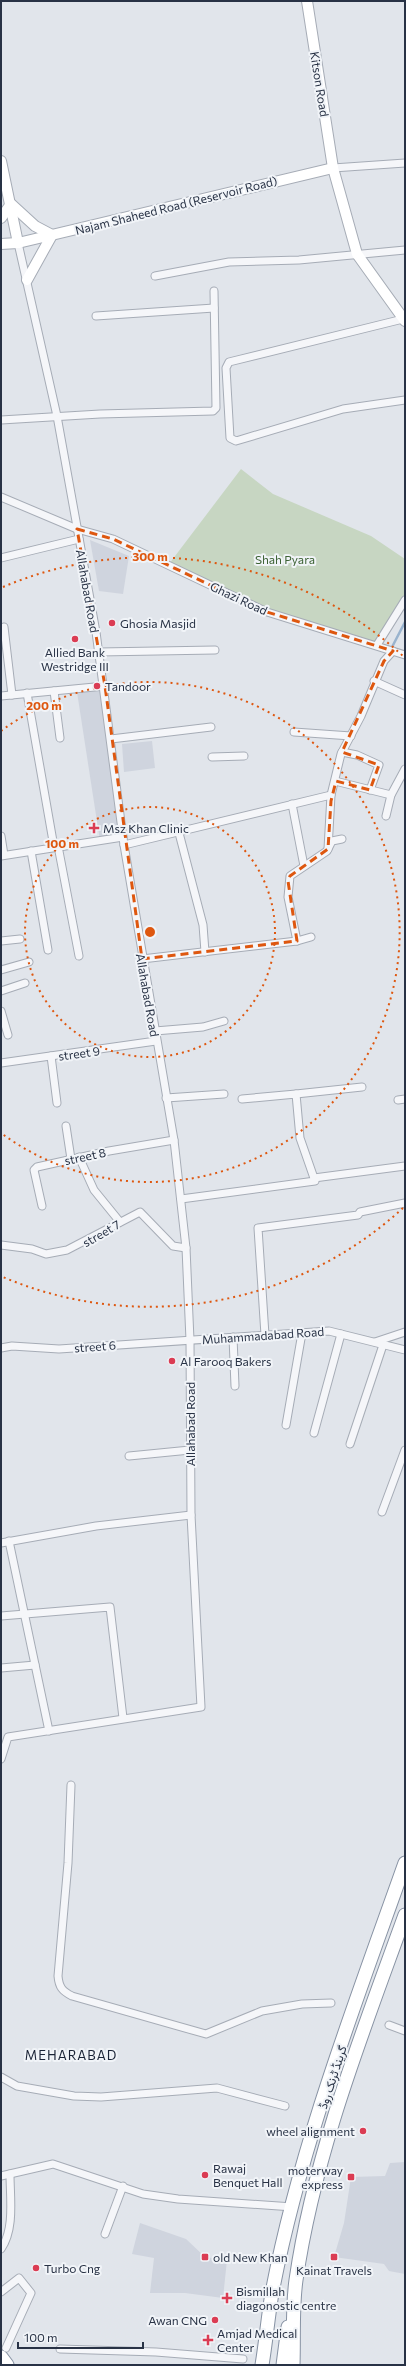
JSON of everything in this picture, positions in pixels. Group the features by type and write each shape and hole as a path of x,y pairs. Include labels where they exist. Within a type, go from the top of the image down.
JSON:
{"highway":[{"name":"گرینڈ ٹرنک روڈ","path":"262,2365 272,2293 313,2133 405,1863"},
{"path":"388,1913 396,1906 405,1887"},
{"name":"گرینڈ ٹرنک روڈ","path":"293,2365 296,2282 305,2229 326,2146 360,2039 405,1914 405,1907"},
{"path":"283,2365 296,2282"},
{"path":"4,2352 7,2365"}],"main road":[{"name":"Kitson Road","path":"306,1 333,168 357,254 404,320"},
{"path":"1,161 18,243"},
{"name":"Najam Shaheed Road (Reservoir Road)","path":"1,244 18,243 333,168"},
{"path":"1,218 11,204"},
{"path":"11,204 35,226 52,235 27,280"}],"street":[{"path":"333,168 405,164"},
{"name":"Allahabad Road","path":"18,243 56,416 105,686 124,846 142,959 174,1140 186,1248 190,1340 191,1515 201,1707 123,1718"},
{"path":"155,276 210,264 405,250"},
{"path":"1,420 56,416 213,411 216,408 214,291"},
{"path":"96,316 214,308"},
{"path":"404,320 229,362 226,368 230,438 236,441 343,409 405,400"},
{"name":"Ghazi Road","path":"1,497 77,529 113,539 267,612 377,645 405,655"},
{"path":"1,558 79,539"},
{"path":"377,645 405,600"},
{"path":"4,627 12,695"},
{"path":"99,652 215,650"},
{"path":"328,849 332,795 342,752 351,736 374,681 391,650"},
{"path":"374,681 405,695"},
{"path":"1,696 105,686"},
{"path":"54,691 60,738"},
{"path":"27,693 56,847 79,956"},
{"path":"111,739 211,727"},
{"path":"294,732 351,736"},
{"path":"342,752 356,755 379,765 370,790"},
{"path":"212,757 244,756"},
{"path":"386,816 391,796 405,768"},
{"path":"335,781 391,796"},
{"path":"124,846 179,833 243,815 332,795"},
{"path":"292,804 304,866"},
{"path":"179,833 202,925 205,952"},
{"path":"1,836 3,855 123,836"},
{"path":"297,941 288,897 288,881 290,876 328,849 332,841 342,839"},
{"path":"31,851 48,950"},
{"path":"142,959 297,941 311,937"},
{"path":"1,941 20,939"},
{"path":"1,970 29,962"},
{"path":"1,991 25,983"},
{"path":"1,1011 8,1035"},
{"path":"155,1031 203,1028 224,1021"},
{"name":"street 9","path":"1,1063 156,1041"},
{"path":"51,1056 56,1103"},
{"path":"242,1099 362,1087"},
{"path":"166,1098 224,1094"},
{"path":"181,1199 315,1181 300,1138 296,1094"},
{"path":"66,1126 71,1159"},
{"name":"street 8","path":"42,1206 34,1169 80,1157 174,1140"},
{"path":"80,1157 94,1190 120,1222"},
{"path":"314,1178 405,1166"},
{"path":"265,1335 258,1228 358,1215 360,1212 405,1203"},
{"name":"street 7","path":"1,1245 32,1249 48,1254 74,1248 140,1212 173,1246 186,1248"},
{"name":"Muhammadabad Road","path":"190,1340 329,1331 405,1350"},
{"path":"286,1426 302,1332"},
{"path":"375,1342 405,1332"},
{"path":"314,1433 341,1334"},
{"path":"233,1337 235,1386"},
{"name":"street 6","path":"1,1348 12,1346 59,1349 190,1340"},
{"path":"350,1444 383,1345"},
{"path":"129,1456 190,1450"},
{"path":"382,1512 405,1450"},
{"path":"1,1543 96,1526 191,1515"},
{"path":"9,1541 50,1731"},
{"path":"1,1616 110,1606 123,1718 50,1731 8,1736 1,1739"},
{"path":"1,1668 35,1666"},
{"path":"1,1759 8,1736"},
{"path":"71,1785 68,1863 58,1976 59,1984 62,1990 72,1996 206,2034 262,2011 302,2004 331,2003"},
{"path":"389,2025 405,2031"},
{"path":"1,2077 16,2086 74,2096 101,2097 217,2088 285,2106"},
{"path":"1,2176 53,2164 123,2186 143,2194 178,2199 276,2204 293,2207"},
{"path":"1,2250 9,2230 10,2174"},
{"path":"105,2234 123,2186"},
{"path":"1,2292 19,2278 31,2293 4,2352"},
{"path":"60,2349 169,2353 243,2359"}],"highlighted area":[{"path":"77,529 113,539 267,612 393,651 384,661 342,752 379,765 370,790 336,781 331,801 328,849 290,876 288,881 297,941 142,959 105,686"}],"shaded area":[{"path":"90,540 129,556 123,594 99,591"},
{"path":"105,686 123,837 100,841 77,692"},
{"path":"152,741 155,768 124,772 122,744"},
{"path":"405,2162 405,2274 389,2271 384,2264 334,2257 344,2223 351,2177 385,2176 390,2163"},
{"path":"140,2223 186,2239 205,2257 227,2260 223,2298 185,2293 150,2293 154,2258 132,2254"}],"green space":[{"name":"Shah Pyara","path":"241,469 273,494 371,536 405,559 405,596 377,645 267,612 169,564"}],"waterway":[{"path":"391,649 405,622"}],"place":[{"name":"Ghosia Masjid","path":"112,623"},
{"name":"Allied Bank Westridge III","path":"75,639"},
{"name":"Tandoor","path":"97,686"},
{"name":"Msz Khan Clinic","path":"94,828"},
{"name":"Al Farooq Bakers","path":"172,1361"},
{"name":"wheel alignment","path":"363,2131"},
{"name":"Rawaj Benquet Hall","path":"205,2175"},
{"name":"moterway express","path":"351,2177"},
{"name":"old New Khan","path":"205,2257"},
{"name":"Kainat Travels","path":"334,2257"},
{"name":"Turbo Cng","path":"36,2268"},
{"name":"Bismillah diagonostic centre","path":"227,2298"},
{"name":"Awan CNG","path":"215,2320"},
{"name":"Amjad Medical Center","path":"208,2340"}],"district":[{"name":"MEHARABAD","path":"71,2055"}]}
